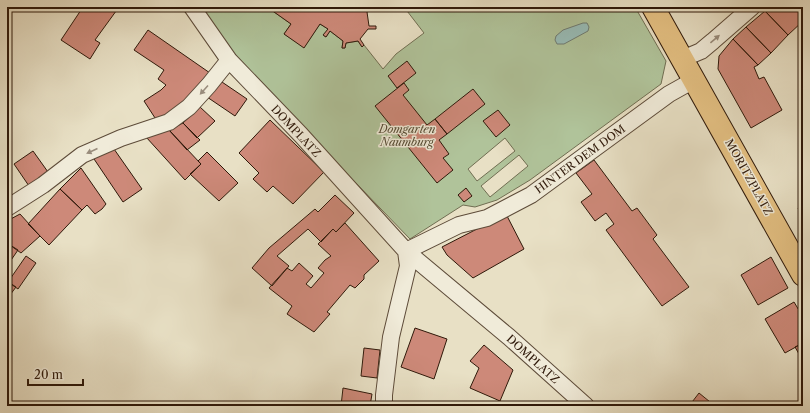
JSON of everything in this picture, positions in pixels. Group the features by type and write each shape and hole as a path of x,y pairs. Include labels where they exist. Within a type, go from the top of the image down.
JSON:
{"main road":[{"name":"MORITZPLATZ","path":"653,7 803,275"}],"street":[{"name":"DOMPLATZ","path":"192,7 229,60 301,135 406,251 509,337 586,406"},
{"path":"682,60 701,51 752,7"},
{"path":"7,208 43,185 82,155 121,138 169,122 189,107 229,60"},
{"name":"HINTER DEM DOM","path":"406,251 459,225 487,218 531,195 670,94 694,80"},
{"path":"384,406 391,338 408,266 406,251"}],"green space":[{"name":"Domgarten Naumburg","path":"200,7 267,7 291,24 284,34 304,47 320,24 328,29 324,36 326,37 330,31 343,41 342,48 345,48 346,43 358,41 362,47 364,45 383,69 396,54 424,33 404,7 635,7 666,61 661,84 530,180 497,200 475,207 463,205 410,239 232,55","holes":["505,138 515,151 477,181 468,169","519,155 528,166 490,197 481,186"]}],"water":[{"path":"587,23 589,27 588,31 564,44 557,44 555,40 556,36 563,30"}],"building":[{"path":"83,7 119,7 95,40 100,43 90,59 61,40"},
{"path":"267,7 360,7 365,11 371,7 372,9 367,12 369,26 376,26 376,29 368,29 360,39 364,45 362,47 358,41 346,43 345,48 342,48 343,41 330,31 326,37 323,35 328,29 320,24 304,48 284,34 291,24"},
{"path":"769,7 798,7 803,12 803,21 788,35 765,11"},
{"path":"765,11 788,35 771,53 746,27"},
{"path":"746,27 771,53 758,65 733,39"},
{"path":"148,30 210,73 179,108 157,121 144,101 166,85 158,79 164,70 134,50"},
{"path":"733,39 758,65 754,67 759,79 764,77 782,110 751,128 718,69 719,56"},
{"path":"407,61 416,73 397,88 388,76"},
{"path":"219,80 247,99 235,116 207,97"},
{"path":"404,83 409,90 403,95 427,125 435,119 447,134 439,140 449,154 443,158 453,170 437,183 375,106"},
{"path":"473,89 485,104 447,134 435,119"},
{"path":"200,107 215,121 197,138 183,123"},
{"path":"498,110 510,125 496,137 483,121"},
{"path":"270,120 324,172 293,204 273,186 267,192 253,179 259,173 239,153"},
{"path":"183,123 200,140 187,150 169,130"},
{"path":"169,130 201,164 185,180 146,137"},
{"path":"114,149 142,189 123,202 92,156"},
{"path":"33,151 48,172 29,186 14,164"},
{"path":"207,152 238,183 219,201 190,174 201,164 198,161"},
{"path":"594,160 632,211 637,208 657,235 653,239 689,287 662,306 606,230 614,224 606,213 595,221 581,202 592,194 576,173"},
{"path":"81,168 106,204 95,214 87,205 82,210 60,189"},
{"path":"466,188 472,196 464,202 458,195"},
{"path":"60,189 82,210 49,245 28,224"},
{"path":"335,195 354,213 336,232 333,229 321,242 308,229 277,256 289,266 272,286 252,268 269,248 315,209 318,212"},
{"path":"803,206 803,217 798,208"},
{"path":"20,214 40,236 21,253 7,243 7,221"},
{"path":"506,214 524,249 473,278 447,255 442,247"},
{"path":"345,223 379,261 364,275 364,279 355,288 350,285 327,312 330,314 314,332 287,314 292,306 269,288 287,268 292,271 299,263 313,276 306,284 311,288 324,273 318,268 331,256 318,244 333,229 336,232"},
{"path":"7,243 18,250 7,266"},
{"path":"26,256 36,263 18,289 8,282"},
{"path":"771,257 788,288 758,305 741,275"},
{"path":"7,281 16,287 10,295 7,293"},
{"path":"794,302 803,317 803,343 785,353 765,319"},
{"path":"415,328 447,339 434,379 401,367"},
{"path":"803,343 803,361 795,347"},
{"path":"484,345 513,370 500,401 470,388 479,368 470,361"},
{"path":"364,348 380,350 377,378 361,376"},
{"path":"343,388 372,394 370,406 341,406"},
{"path":"699,393 715,406 689,406"}]}
